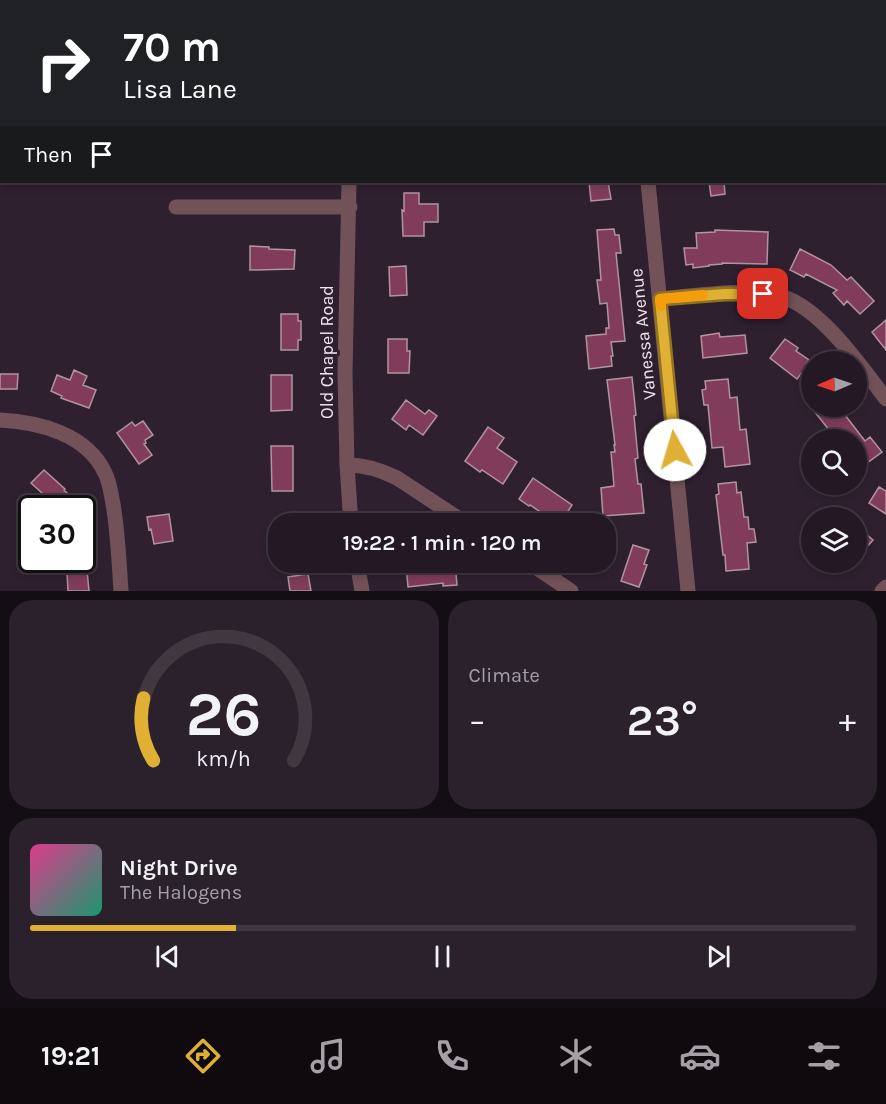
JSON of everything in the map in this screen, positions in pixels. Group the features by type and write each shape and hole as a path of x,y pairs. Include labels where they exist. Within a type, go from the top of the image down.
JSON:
{"street":[{"name":"Old Chapel Road","path":"349,183 345,328 347,465 350,513"},
{"name":"Vanessa Avenue","path":"648,183 688,591"},
{"path":"176,207 350,207"},
{"path":"660,299 740,293 786,298 818,319 844,346 886,399"},
{"path":"0,420 19,421 51,429 78,442 96,458 110,489 117,537 121,591"},
{"path":"347,465 385,472 450,513"},
{"path":"359,573 362,591"},
{"path":"544,573 571,591"},
{"path":"882,591 886,587"}],"building":[{"path":"589,183 608,183 611,199 591,201"},
{"path":"709,183 724,183 725,194 711,196"},
{"path":"404,193 419,193 419,204 438,204 438,222 424,222 424,236 403,236"},
{"path":"614,229 615,235 619,235 621,253 616,253 625,341 611,342 612,366 589,369 586,336 606,334 606,328 609,328 607,303 600,304 597,280 601,280 597,230"},
{"path":"715,230 768,232 767,264 722,263 693,268 693,264 686,265 684,248 697,248 696,233 715,232"},
{"path":"250,246 295,250 294,269 250,270"},
{"path":"800,249 831,265 847,280 851,277 874,301 860,314 847,301 844,305 833,293 837,290 806,274 804,277 790,270"},
{"path":"406,266 407,295 390,296 389,267"},
{"path":"281,314 298,314 298,321 301,321 301,340 298,340 298,350 281,350"},
{"path":"886,320 886,350 872,332"},
{"path":"719,333 720,337 745,335 747,353 703,358 701,336"},
{"path":"388,339 407,339 407,351 410,351 409,373 388,373"},
{"path":"785,339 798,348 796,351 801,354 801,374 797,379 770,358"},
{"path":"74,370 87,376 83,385 96,390 89,408 61,398 62,396 51,391 57,375 70,380"},
{"path":"0,374 18,374 17,389 0,389"},
{"path":"271,375 292,375 292,410 271,411"},
{"path":"632,377 638,458 635,459 638,484 641,484 644,513 616,515 616,513 603,513 601,488 614,486 611,452 615,452 615,445 607,380"},
{"path":"728,379 730,398 737,397 740,430 746,429 750,464 725,467 723,447 712,448 708,405 704,405 702,390 706,389 705,381"},
{"path":"406,400 425,414 429,410 437,416 423,435 409,425 406,430 392,419"},
{"path":"819,417 847,417 856,429 828,429"},
{"path":"143,421 153,435 145,440 144,444 152,455 139,464 117,433 132,422 135,426"},
{"path":"488,427 504,438 497,448 517,462 503,484 465,461"},
{"path":"870,437 882,452 867,463 867,439"},
{"path":"271,446 293,446 293,491 272,491"},
{"path":"44,470 69,495 40,495 42,493 31,483"},
{"path":"533,478 572,505 567,513 542,513 519,499"},
{"path":"736,482 737,493 741,492 744,517 748,517 749,529 754,529 756,542 747,543 749,569 726,571 716,495 719,494 718,484"},
{"path":"879,487 886,491 886,514 869,503"},
{"path":"169,514 173,541 154,544 147,517"},
{"path":"867,535 873,540 867,547"},
{"path":"633,545 649,550 644,564 647,565 639,587 621,581"},
{"path":"67,573 87,573 89,591 68,591"},
{"path":"407,573 456,573 457,585 443,586 443,583 408,587"},
{"path":"308,574 311,591 290,591 288,577"}],"slow traffic":[{"path":"661,306 660,299 703,295"}],"route":[{"path":"675,450 660,299 725,294 763,294"}]}
